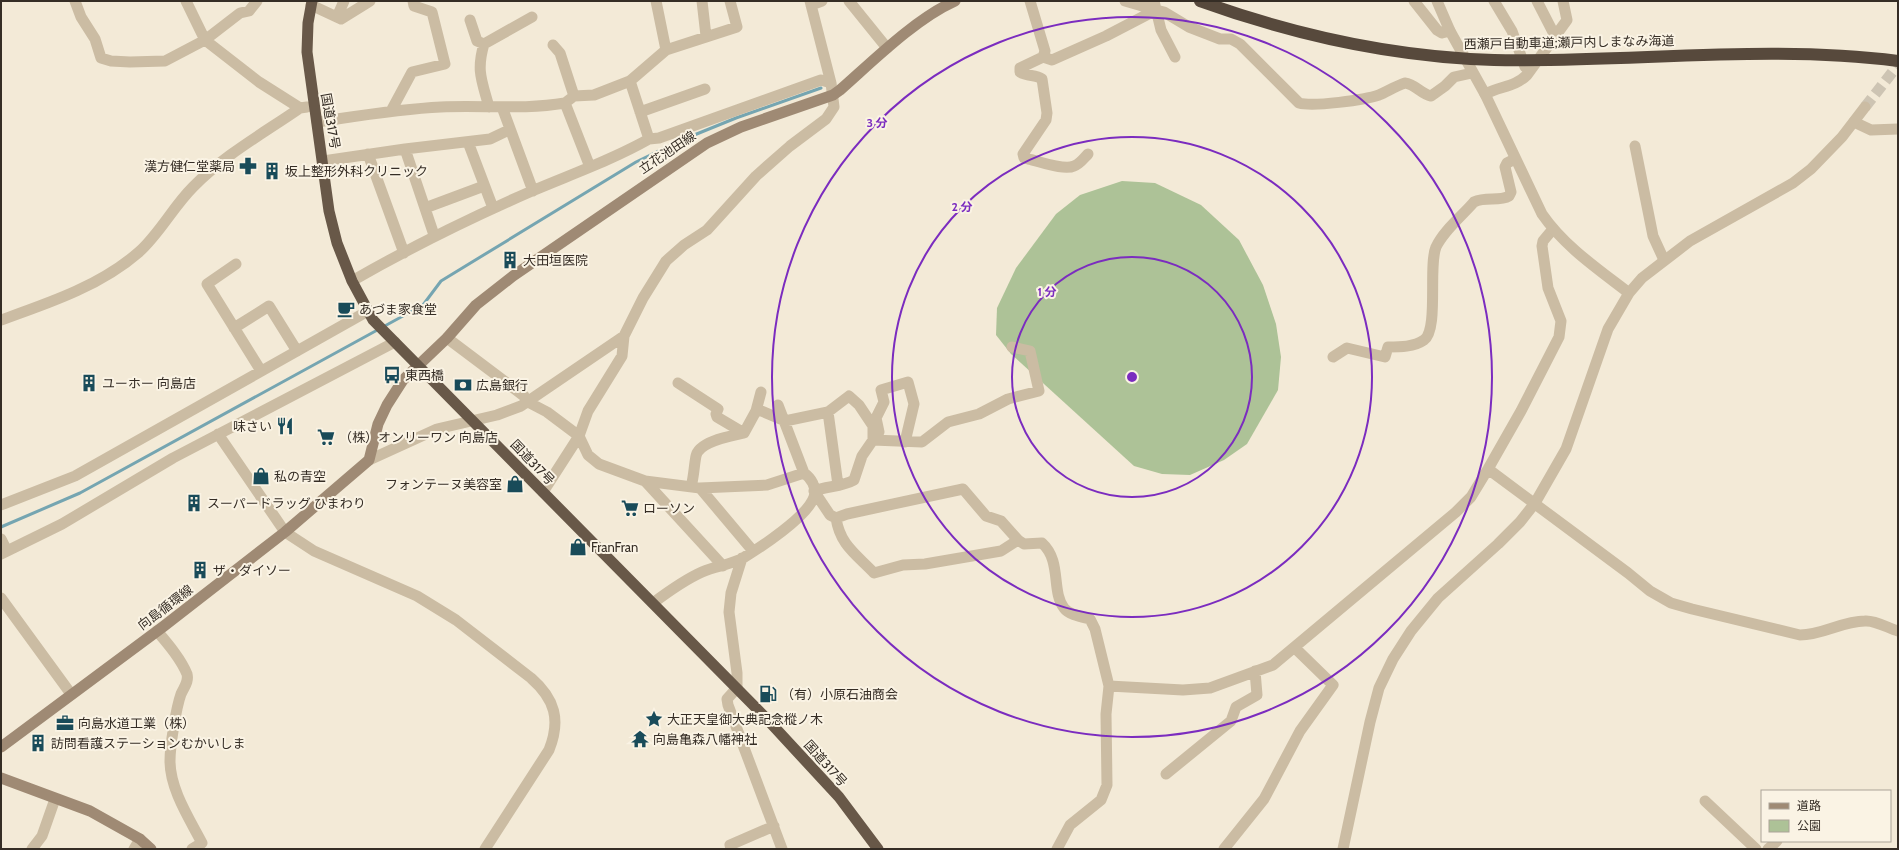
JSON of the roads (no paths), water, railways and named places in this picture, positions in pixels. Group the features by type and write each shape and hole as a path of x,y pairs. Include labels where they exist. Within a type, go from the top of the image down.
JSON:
{"highway":[{"name":"西瀬戸自動車道;瀬戸内しまなみ海道","path":"1200,1 1226,11 1284,28 1334,40 1386,50 1434,56 1494,60 1764,53 1815,54 1898,61"},
{"name":"国道317号","path":"312,3 308,23 307,52 329,211 337,243 352,281 370,316 765,717 839,798 878,849"}],"main road":[{"name":"立花池田線","path":"419,366 447,338 476,305 513,276 707,143 742,127 833,95 887,48 921,22 955,1"},
{"path":"369,460 378,424 387,405 403,380 419,366"},
{"name":"向島循環線","path":"1,746 158,631 285,532 369,460"},
{"path":"1,778 90,811 140,839 151,849"}],"street":[{"path":"75,1 81,17 95,39 101,58 111,61 150,62 165,61 205,40 240,13 249,10 257,1"},
{"path":"186,1 205,40 252,78 300,108"},
{"path":"337,17 344,1"},
{"path":"312,3 342,19 370,1"},
{"path":"391,110 412,72 444,64 432,12 414,6 413,1"},
{"path":"656,1 666,50"},
{"path":"702,1 706,36"},
{"path":"317,122 391,110 442,107 545,106 594,95 630,81 666,50 737,27 730,1"},
{"path":"543,492 579,436 588,411 622,356 624,336 643,298 666,261 684,245 707,230 756,176 790,146 826,119 834,107 831,83 810,3 822,1"},
{"path":"849,1 887,48"},
{"path":"1030,1 1045,51 1042,58"},
{"path":"1125,1 1155,6 1189,27 1220,39 1232,39 1240,44 1299,103 1305,105 1324,104 1378,95 1405,83 1426,95 1431,96 1446,86 1454,77 1472,73"},
{"path":"1414,1 1437,30 1442,33 1450,31"},
{"path":"1438,1 1450,31 1485,94 1542,214 1553,229 1575,250 1629,293"},
{"path":"1494,1 1512,31 1527,75"},
{"path":"1537,1 1555,36"},
{"path":"1485,94 1496,88 1519,83 1527,75 1567,20 1564,1"},
{"path":"1088,154 1076,166 1071,168 1062,168 1024,158 1023,154 1046,120 1047,113 1042,79 1037,75 1024,75 1020,72 1020,68 1042,58 1052,60 1106,36 1155,6"},
{"path":"1155,6 1161,30 1175,57"},
{"path":"488,107 479,70 479,60 484,44 532,17"},
{"path":"470,20 477,41 484,44"},
{"path":"553,45 560,53 570,100 590,167"},
{"path":"352,281 434,235 493,208 621,155 649,139 659,138 821,80 831,83"},
{"path":"630,81 649,139"},
{"path":"640,112 705,89"},
{"path":"1,320 55,300 105,277 139,252 163,225 192,188 216,165 300,108 314,106"},
{"path":"502,107 509,130 533,191"},
{"path":"1343,849 1370,722 1380,688 1393,659 1411,632 1438,598 1498,544 1520,522 1535,503 1566,449 1605,335 1629,293 1642,278 1664,260 1712,227 1793,183 1811,169 1842,137 1865,107"},
{"path":"1854,122 1871,130 1898,130"},
{"path":"323,161 490,139 509,130"},
{"path":"468,142 493,208"},
{"path":"1635,146 1653,236 1664,260"},
{"path":"405,149 434,235"},
{"path":"368,154 404,253"},
{"path":"1333,357 1347,348 1385,357 1388,347 1412,345 1428,336 1434,307 1432,274 1436,247 1442,238 1474,202 1492,198 1505,199 1510,196 1511,192 1505,167 1507,163 1515,159"},
{"path":"425,208 484,186"},
{"path":"1109,686 1183,690 1210,688 1273,665 1456,512 1471,497 1521,411 1558,337 1561,321 1548,288 1542,246 1543,240 1553,229"},
{"path":"236,264 207,284 261,371"},
{"path":"234,328 269,306 297,351"},
{"path":"1,505 75,476 297,351 370,316"},
{"path":"369,460 437,429 472,420 497,416 521,406 526,401 624,336"},
{"path":"447,338 524,396 526,401 547,412 579,436 588,455 599,464 645,481 696,487 767,485 804,473"},
{"path":"3,547 62,524 173,458 391,339"},
{"path":"877,440 922,442 948,422 979,414 1008,399 1039,391 1030,351 1012,347"},
{"path":"814,491 848,483 854,480 862,456 877,440 876,418 884,402 881,390 908,382 914,404 906,442"},
{"path":"678,383 718,410 716,414 717,417 744,433"},
{"path":"753,551 696,487 695,472 696,455 702,446 721,438 744,433 757,409 761,392"},
{"path":"757,409 785,421 828,412 849,396 859,405 873,426 877,440"},
{"path":"653,602 689,578 704,571 723,566 742,558 753,551 797,520 814,497 811,478 804,473 778,405"},
{"path":"828,412 838,485"},
{"path":"218,434 285,532 314,551 417,596 450,616 542,687 550,699 556,724 554,737 549,750 485,849"},
{"path":"1488,469 1650,591 1671,603 1800,635 1813,635 1849,623 1866,620 1898,631"},
{"path":"645,481 723,566"},
{"path":"814,491 830,515 836,518 847,514 963,489 986,516 1001,521 1018,540 1024,544 1042,543 1049,549 1053,560 1060,598 1064,609 1074,615 1090,619 1096,629 1109,686 1106,714 1107,785 1101,800 1070,825 1057,849"},
{"path":"836,518 838,533 844,543 874,573 903,565 925,564 1001,551 1018,540"},
{"path":"742,558 731,594 729,612 737,673 737,688 727,699 782,849"},
{"path":"1,598 71,694"},
{"path":"158,631 187,675 187,684 181,694 170,760 172,776 176,789 202,843 192,849"},
{"path":"1224,849 1264,799 1300,731 1333,685 1295,648"},
{"path":"1166,774 1231,721 1236,707 1257,695 1255,671"},
{"path":"32,849 42,836 55,799"},
{"path":"1705,801 1756,849"},
{"path":"731,849 730,845 774,826"},
{"path":"134,849 140,839"},
{"path":"1768,849 1776,842"}],"waterway":[{"path":"1,527 80,493 423,305 441,281 636,162 677,142 736,118 821,88"}],"tunnel":[{"path":"1865,107 1898,65"}],"place":[{"name":"漢方健仁堂薬局","path":"248,166"},
{"name":"坂上整形外科クリニック","path":"272,171"},
{"name":"大田垣医院","path":"510,260"},
{"name":"あづま家食堂","path":"346,309"},
{"name":"東西橋","path":"392,375"},
{"name":"ユーホー 向島店","path":"89,383"},
{"name":"広島銀行","path":"463,385"},
{"name":"味さい","path":"285,426"},
{"name":"（株）オンリーワン 向島店","path":"326,437"},
{"name":"私の青空","path":"261,476"},
{"name":"フォンテーヌ美容室","path":"515,484"},
{"name":"スーパードラッグ ひまわり","path":"194,503"},
{"name":"ローソン","path":"630,508"},
{"name":"FranFran","path":"578,547"},
{"name":"ザ・ダイソー","path":"200,570"},
{"name":"（有）小原石油商会","path":"768,694"},
{"name":"大正天皇御大典記念樅ノ木","path":"654,719"},
{"name":"向島水道工業（株）","path":"65,723"},
{"name":"向島亀森八幡神社","path":"640,739"},
{"name":"訪問看護ステーションむかいしま","path":"38,743"}]}
